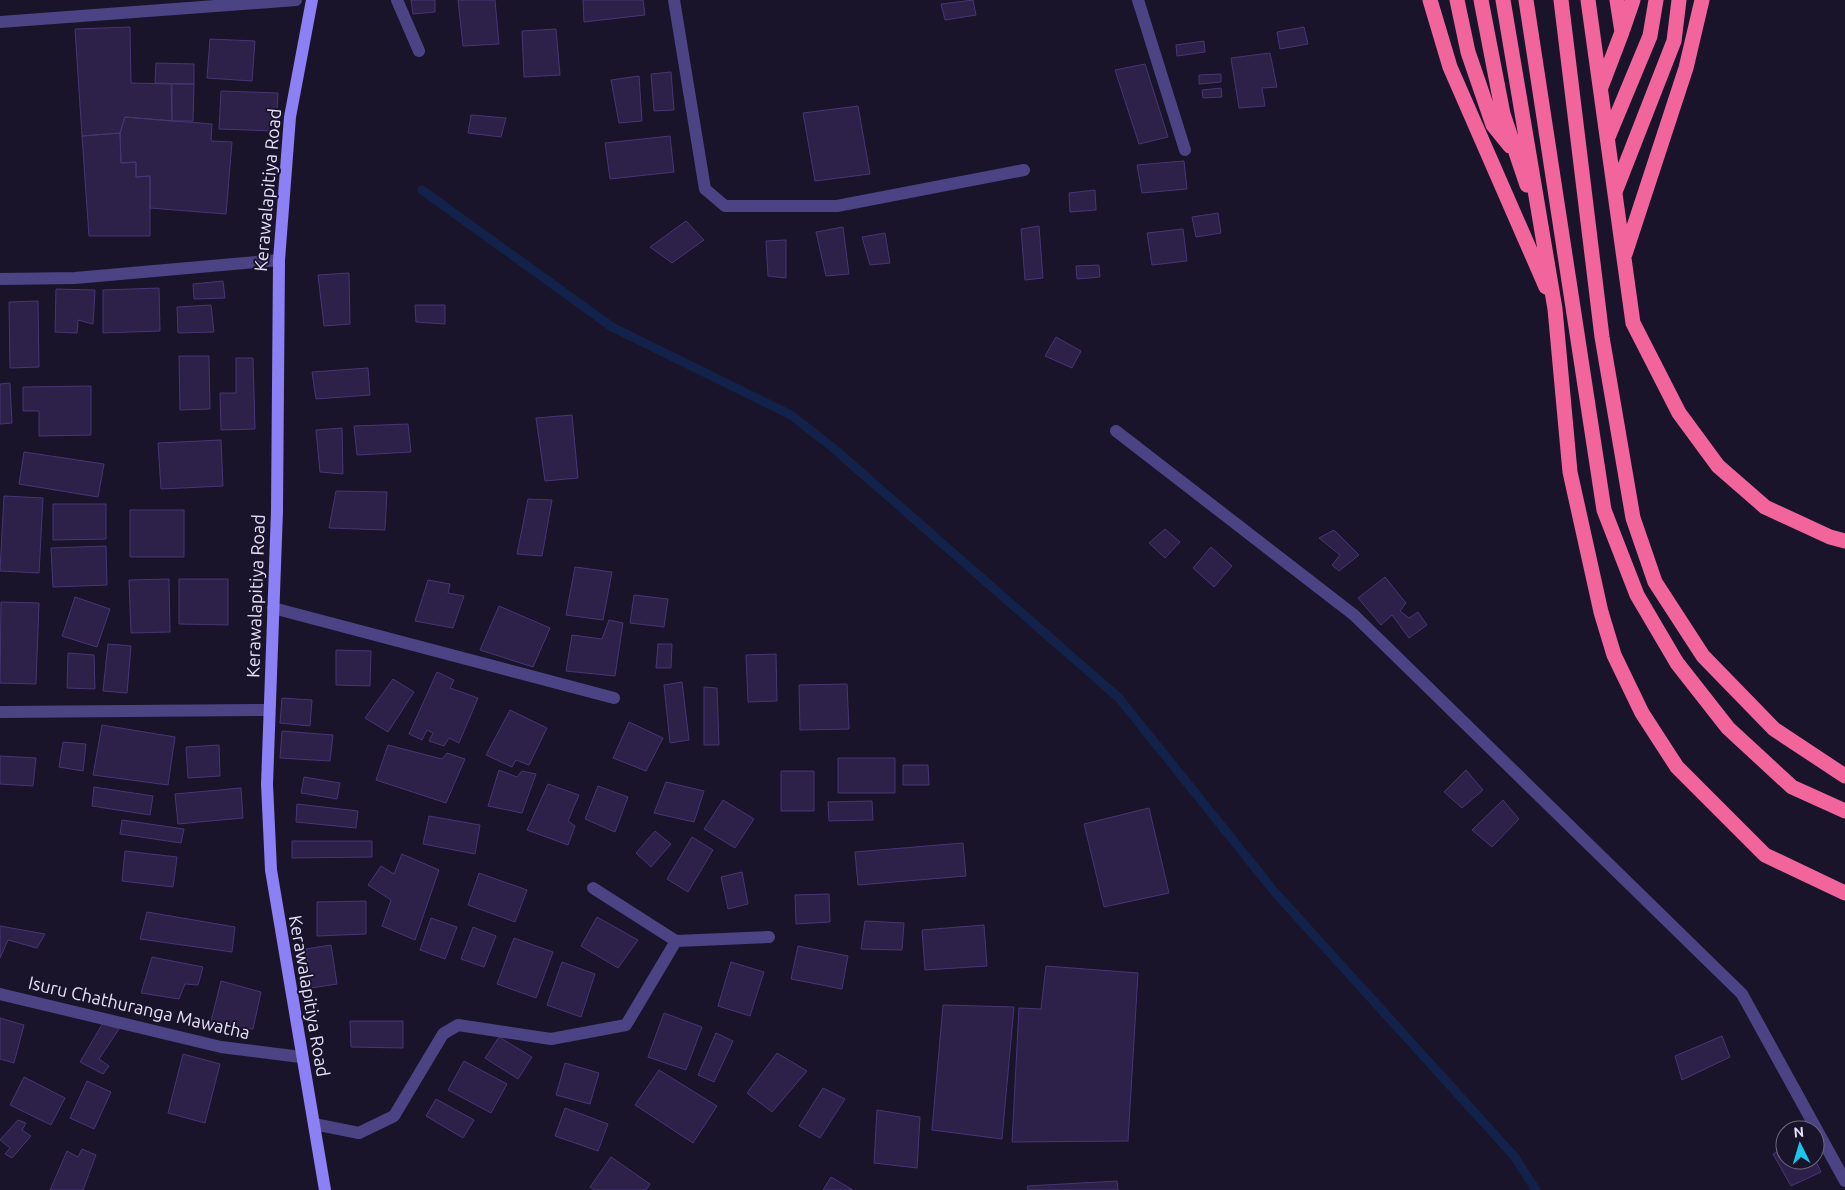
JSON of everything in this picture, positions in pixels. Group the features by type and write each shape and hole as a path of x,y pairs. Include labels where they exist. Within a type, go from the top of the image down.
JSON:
{"highway":[{"path":"1430,0 1450,67 1555,310"},
{"path":"1457,0 1468,52 1493,125 1516,153"},
{"path":"1481,0 1503,114 1542,229"},
{"path":"1503,0 1555,310 1570,472 1602,612 1614,655 1642,712 1677,768 1766,855 1845,893"},
{"path":"1526,0 1604,510 1634,587 1677,663 1728,728 1792,787 1845,811"},
{"path":"1561,0 1602,337 1633,518 1655,582 1703,656 1774,729 1845,776"},
{"path":"1588,0 1633,323 1678,413 1718,466 1765,507 1830,537 1845,541"},
{"path":"1617,0 1622,32"},
{"path":"1600,90 1633,0"},
{"path":"1607,139 1650,36 1656,0"},
{"path":"1615,194 1674,41 1679,0"},
{"path":"1624,257 1686,68 1702,0"}],"street":[{"path":"0,22 296,0"},
{"name":"Kerawalapitiya Road","path":"312,0 290,118 279,260 277,511 267,784 270,870 325,1190"},
{"path":"397,0 419,51"},
{"path":"674,0 705,189 725,206 837,206 1024,170"},
{"path":"1138,0 1185,150"},
{"path":"0,279 75,278 279,260"},
{"path":"1116,431 1354,615 1742,994 1845,1181"},
{"path":"273,608 614,698"},
{"path":"0,712 269,710"},
{"path":"592,888 676,942 769,937"},
{"path":"314,1124 359,1132 394,1116 443,1034 458,1025 551,1039 626,1025 676,942"},
{"name":"Isuru Chathuranga Mawatha","path":"0,994 221,1047 301,1057"}],"building":[{"path":"411,0 435,0 435,12 413,14"},
{"path":"458,0 495,0 499,44 463,46"},
{"path":"583,0 643,0 645,15 584,22"},
{"path":"973,0 976,15 945,20 941,4"},
{"path":"130,27 131,83 171,84 172,121 125,117 120,133 82,136 75,29"},
{"path":"1304,27 1308,44 1280,49 1277,32"},
{"path":"556,29 560,75 524,77 522,31"},
{"path":"210,39 255,41 252,81 207,78"},
{"path":"1204,41 1205,52 1177,56 1176,45"},
{"path":"1270,53 1277,87 1262,88 1265,106 1239,108 1231,58"},
{"path":"156,63 194,64 194,84 155,83"},
{"path":"1145,64 1168,137 1139,144 1115,70"},
{"path":"671,72 674,110 654,111 651,74"},
{"path":"1221,74 1221,82 1199,84 1199,75"},
{"path":"639,76 642,121 619,123 611,80"},
{"path":"172,84 194,84 193,121 172,121"},
{"path":"1221,88 1222,97 1203,98 1202,90"},
{"path":"221,91 278,93 276,131 219,129"},
{"path":"858,106 870,174 815,181 803,113"},
{"path":"471,115 506,118 501,137 468,133"},
{"path":"125,117 212,124 211,141 232,142 226,214 150,208 150,176 136,177 136,162 121,163 120,133"},
{"path":"120,133 121,163 136,162 136,177 150,176 150,236 89,236 82,136"},
{"path":"670,136 674,172 610,179 605,143"},
{"path":"1184,161 1187,189 1142,193 1137,165"},
{"path":"1095,190 1096,210 1070,212 1069,193"},
{"path":"1218,213 1221,233 1196,237 1192,217"},
{"path":"686,221 704,240 672,263 650,247"},
{"path":"1039,226 1043,278 1025,280 1021,229"},
{"path":"843,227 849,274 826,276 816,232"},
{"path":"1183,229 1187,261 1152,265 1147,233"},
{"path":"885,233 890,263 870,265 862,237"},
{"path":"786,240 786,278 768,276 766,241"},
{"path":"1099,265 1100,277 1077,279 1076,266"},
{"path":"349,273 350,324 324,326 318,275"},
{"path":"223,281 225,298 194,299 193,284"},
{"path":"159,288 160,331 103,333 103,290"},
{"path":"56,289 95,290 93,324 78,320 77,333 55,332"},
{"path":"38,301 39,367 10,368 9,302"},
{"path":"211,305 214,332 178,333 177,307"},
{"path":"415,305 445,305 445,324 416,322"},
{"path":"1056,337 1081,351 1072,368 1045,356"},
{"path":"179,356 209,356 210,409 180,410"},
{"path":"236,358 253,358 255,429 221,430 220,393 236,393"},
{"path":"368,368 370,395 316,399 312,372"},
{"path":"10,383 12,423 0,424 0,384"},
{"path":"91,386 91,435 39,436 39,411 23,411 23,387"},
{"path":"572,415 578,478 545,481 536,418"},
{"path":"408,424 411,452 357,455 354,426"},
{"path":"342,428 343,474 320,472 316,430"},
{"path":"221,440 223,486 161,489 158,443"},
{"path":"24,452 104,464 98,497 19,484"},
{"path":"336,491 387,492 385,530 329,528"},
{"path":"4,496 43,498 39,573 0,571"},
{"path":"528,499 552,500 542,556 517,554"},
{"path":"53,504 106,504 106,539 53,540"},
{"path":"130,510 184,510 184,557 130,557"},
{"path":"1165,529 1180,542 1165,558 1149,543"},
{"path":"1334,530 1359,555 1339,571 1332,565 1340,555 1319,538"},
{"path":"106,546 107,585 53,587 51,548"},
{"path":"1211,547 1232,566 1214,587 1193,568"},
{"path":"575,567 612,572 603,620 566,615"},
{"path":"1385,577 1406,603 1400,611 1409,618 1418,612 1427,625 1409,638 1392,615 1381,625 1358,598"},
{"path":"169,579 170,632 131,633 129,580"},
{"path":"179,579 228,579 228,625 179,624"},
{"path":"428,580 450,584 448,593 464,596 453,628 415,621"},
{"path":"634,595 668,599 664,627 630,623"},
{"path":"75,597 110,609 97,647 62,636"},
{"path":"1,602 39,603 36,684 0,683"},
{"path":"499,606 550,628 533,667 480,650"},
{"path":"609,620 623,623 615,676 566,671 572,635 602,639"},
{"path":"108,644 131,646 127,693 103,691"},
{"path":"658,644 672,644 671,668 656,668"},
{"path":"336,650 371,651 370,686 336,685"},
{"path":"68,653 94,655 95,689 67,688"},
{"path":"776,654 777,701 748,702 746,655"},
{"path":"437,672 454,680 450,688 478,698 459,743 449,738 444,746 429,741 433,733 427,730 422,740 409,734"},
{"path":"393,679 414,692 388,732 365,718"},
{"path":"682,682 689,740 670,743 664,685"},
{"path":"847,684 849,729 800,730 799,685"},
{"path":"704,687 717,688 719,745 704,745"},
{"path":"282,698 312,700 310,726 280,723"},
{"path":"510,710 547,728 529,765 516,760 512,767 486,755"},
{"path":"629,722 663,738 646,771 613,758"},
{"path":"102,725 175,737 168,785 93,775"},
{"path":"282,731 333,735 330,761 280,758"},
{"path":"63,742 86,744 83,771 59,767"},
{"path":"219,745 220,776 188,778 186,747"},
{"path":"388,745 442,759 447,753 465,759 446,803 376,780"},
{"path":"0,756 36,758 33,786 0,784"},
{"path":"838,758 895,758 895,793 838,793"},
{"path":"903,765 928,765 929,785 903,785"},
{"path":"499,770 517,777 522,771 536,774 522,813 488,806"},
{"path":"1466,770 1483,790 1462,808 1444,792"},
{"path":"781,771 814,771 814,811 781,811"},
{"path":"304,777 340,783 337,799 301,793"},
{"path":"666,782 704,791 694,822 654,813"},
{"path":"548,784 579,795 568,821 575,826 568,845 527,830"},
{"path":"598,786 628,797 615,832 585,819"},
{"path":"94,787 153,796 150,815 92,806"},
{"path":"241,788 243,818 178,824 175,794"},
{"path":"723,800 754,819 735,848 704,829"},
{"path":"1503,800 1519,819 1492,847 1472,830"},
{"path":"872,801 873,820 829,821 828,802"},
{"path":"297,804 358,811 356,828 296,822"},
{"path":"1149,808 1169,893 1104,907 1084,824"},
{"path":"429,816 480,825 475,854 423,844"},
{"path":"122,820 184,829 181,843 120,834"},
{"path":"655,831 671,844 651,867 636,853"},
{"path":"692,837 713,850 688,892 667,879"},
{"path":"292,841 372,841 372,857 292,858"},
{"path":"963,843 966,876 858,885 855,852"},
{"path":"125,851 177,857 173,887 122,881"},
{"path":"402,854 439,870 415,940 382,926 391,900 368,885 381,866 394,874"},
{"path":"742,872 748,904 728,909 721,877"},
{"path":"479,873 527,890 515,922 468,905"},
{"path":"829,894 830,922 796,924 795,895"},
{"path":"366,901 366,934 317,936 317,902"},
{"path":"147,912 235,927 232,952 140,939"},
{"path":"597,917 638,940 618,968 581,946"},
{"path":"431,918 457,927 445,959 420,950"},
{"path":"865,921 904,923 902,950 861,949"},
{"path":"984,925 987,966 925,970 922,930"},
{"path":"0,926 45,934 37,948 8,940 0,958"},
{"path":"473,927 496,936 484,967 461,959"},
{"path":"514,938 553,952 536,998 497,984"},
{"path":"331,945 337,984 311,988 306,949"},
{"path":"798,946 848,956 842,989 791,979"},
{"path":"152,957 203,967 198,985 185,984 179,999 141,993"},
{"path":"562,962 595,974 581,1017 547,1005"},
{"path":"731,962 764,972 750,1016 718,1006"},
{"path":"1046,966 1138,973 1128,1141 1012,1142 1019,1008 1041,1009"},
{"path":"221,981 261,992 253,1029 210,1025"},
{"path":"943,1005 1014,1007 1002,1139 932,1130"},
{"path":"664,1013 702,1027 686,1070 648,1057"},
{"path":"0,1018 24,1025 14,1063 0,1059"},
{"path":"350,1021 403,1021 403,1048 351,1047"},
{"path":"103,1023 119,1029 99,1059 109,1066 103,1074 80,1062"},
{"path":"716,1033 733,1041 714,1082 698,1075"},
{"path":"1722,1036 1730,1057 1682,1080 1675,1056"},
{"path":"499,1037 532,1057 518,1079 485,1058"},
{"path":"777,1053 807,1071 772,1112 747,1093"},
{"path":"183,1054 220,1064 205,1123 168,1113"},
{"path":"464,1061 507,1084 491,1113 448,1090"},
{"path":"565,1063 599,1073 590,1104 556,1095"},
{"path":"659,1070 717,1106 693,1143 635,1105"},
{"path":"24,1077 65,1098 51,1125 10,1105"},
{"path":"87,1081 111,1092 94,1129 70,1118"},
{"path":"823,1088 845,1099 820,1138 799,1126"},
{"path":"436,1099 474,1120 463,1138 426,1116"},
{"path":"565,1108 608,1124 598,1151 555,1136"},
{"path":"877,1110 920,1117 917,1168 874,1163"},
{"path":"18,1120 26,1123 22,1130 31,1136 12,1158 5,1154 10,1148 0,1140"},
{"path":"82,1149 96,1155 83,1190 50,1190 67,1151 78,1157"},
{"path":"611,1157 650,1184 646,1190 594,1190 590,1187"},
{"path":"1782,1170 1820,1170 1821,1172 1791,1186"},
{"path":"831,1177 853,1190 823,1190"},
{"path":"1117,1181 1118,1190 1028,1190 1027,1186"}],"waterway":[{"path":"422,190 612,327 791,415 832,447 1119,698 1273,890 1514,1156 1536,1190"}]}
